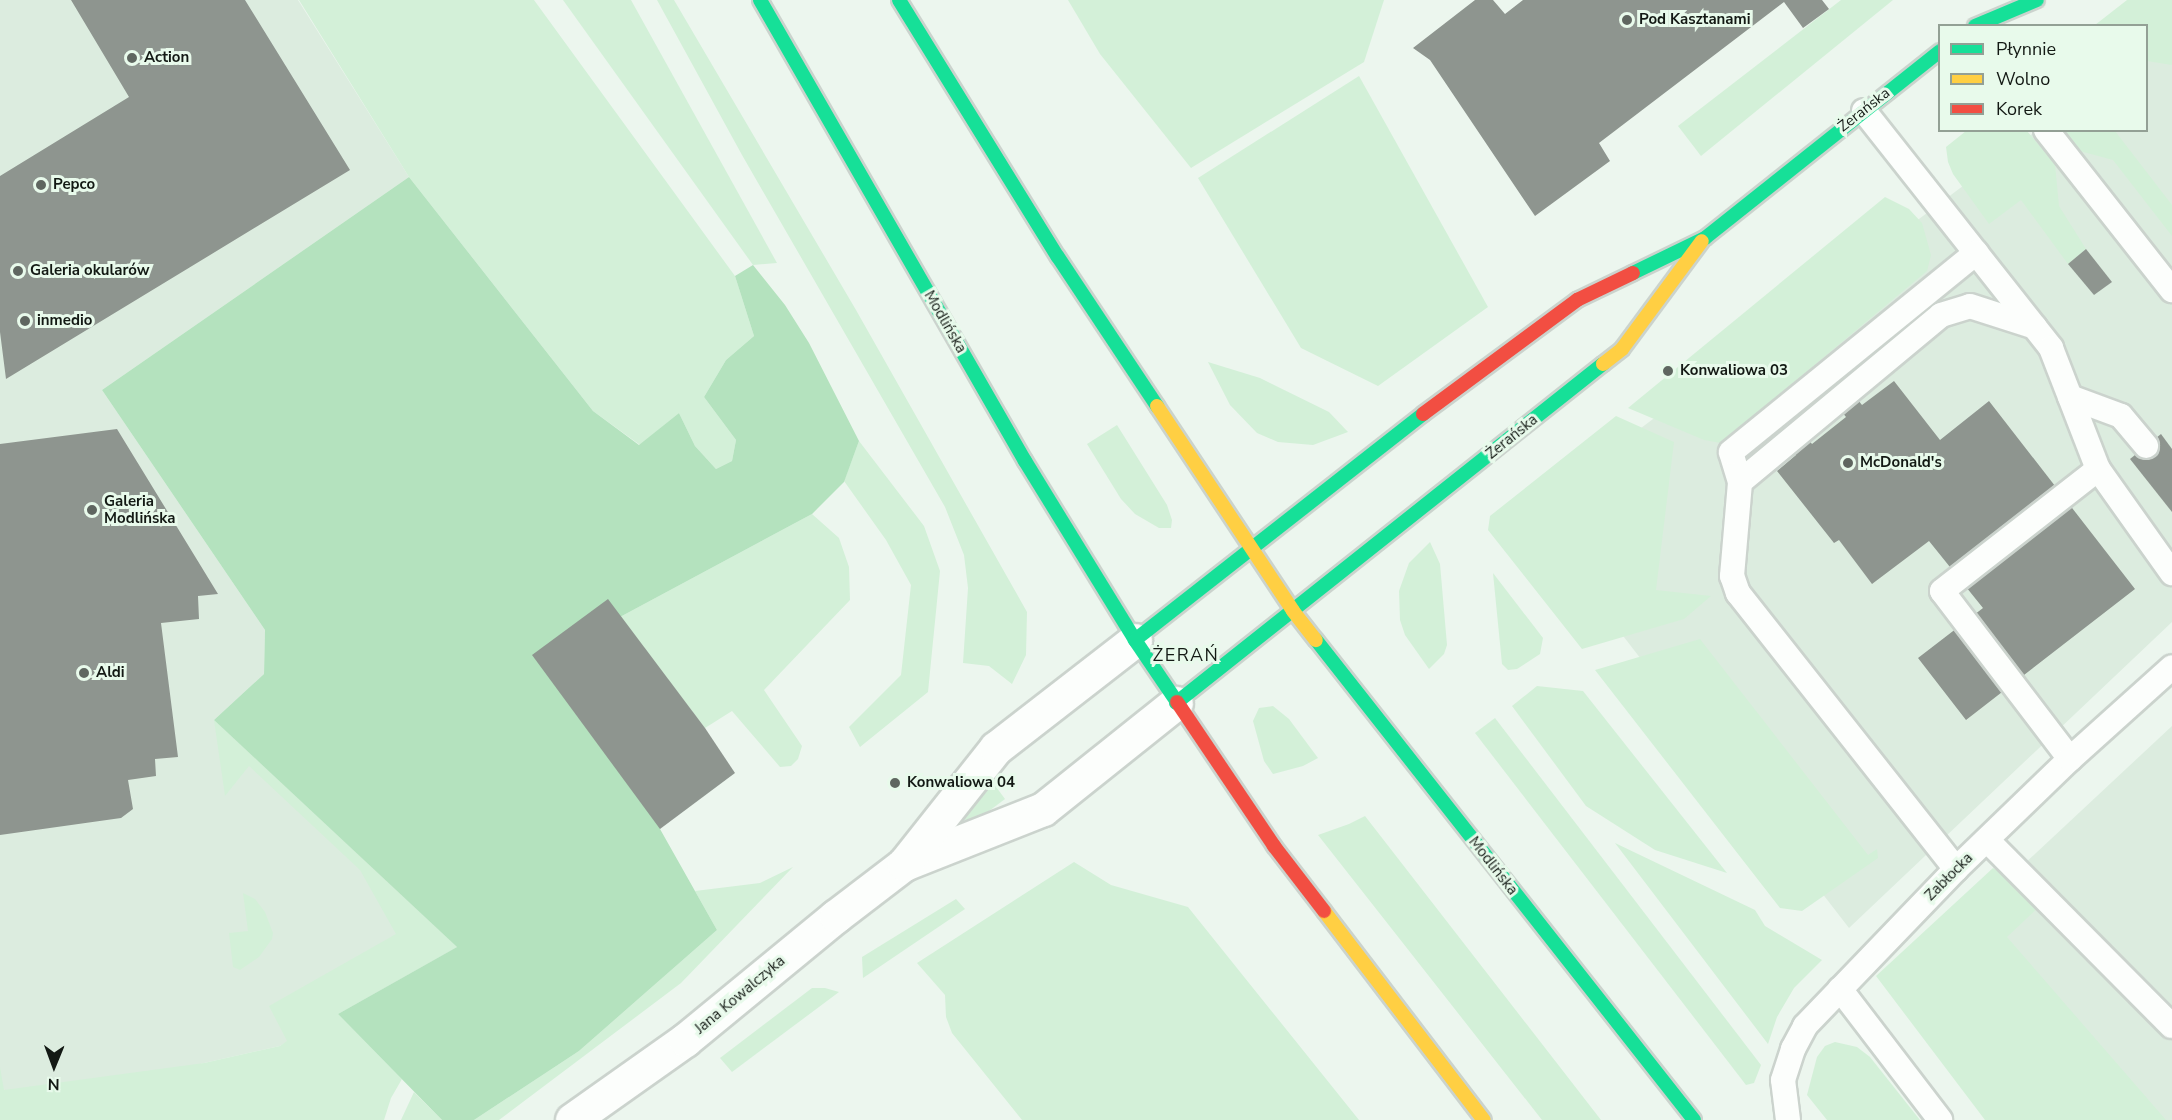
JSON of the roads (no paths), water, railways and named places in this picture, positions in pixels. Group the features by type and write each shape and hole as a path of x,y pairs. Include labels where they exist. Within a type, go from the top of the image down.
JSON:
{"main road":[{"name":"Modlińska","path":"760,0 1025,461 1135,640 1274,846 1484,1120"},
{"name":"Modlińska","path":"899,0 1058,257 1293,611 1694,1120"},
{"path":"1980,24 2037,0"},
{"path":"1972,24 1984,9"},
{"name":"Żerańska","path":"1251,549 1576,300 1705,238 1938,53"},
{"name":"Żerańska","path":"1293,611 1622,349 1705,238"},
{"path":"1135,640 1251,549"},
{"path":"1176,703 1293,611"}],"street":[{"name":"Jana Kowalczyka","path":"572,1120 685,1040 836,916 904,864 996,748 1135,640"},
{"name":"Jana Kowalczyka","path":"904,864 1043,809 1176,703"}],"lane":[{"path":"1863,111 2051,348 2098,469 2172,573"},
{"path":"2048,132 2172,290"},
{"path":"1956,869 1738,593 1731,576 1740,482 1731,452 1976,253"},
{"path":"1740,482 1941,315 1970,306 2035,327"},
{"path":"2070,396 2121,416 2146,446"},
{"path":"2070,759 1942,591 2098,469"},
{"name":"Zabłocka","path":"1788,1120 1783,1080 1792,1049 1805,1026 1956,869 2070,759 2172,667"},
{"path":"1987,840 2172,1026"},
{"path":"1840,989 1940,1120"}],"place":[{"name":"Pod Kasztanami","path":"1627,20"},
{"name":"Action","path":"132,58"},
{"name":"Pepco","path":"41,185"},
{"name":"Galeria okularów","path":"18,271"},
{"name":"inmedio","path":"25,321"},
{"name":"Konwaliowa 03","path":"1668,371"},
{"name":"McDonald's","path":"1848,463"},
{"name":"Galeria Modlińska","path":"92,510"},
{"name":"Aldi","path":"84,673"},
{"name":"Konwaliowa 04","path":"895,783"}],"district":[{"name":"ŻERAŃ","path":"1186,655"}]}
